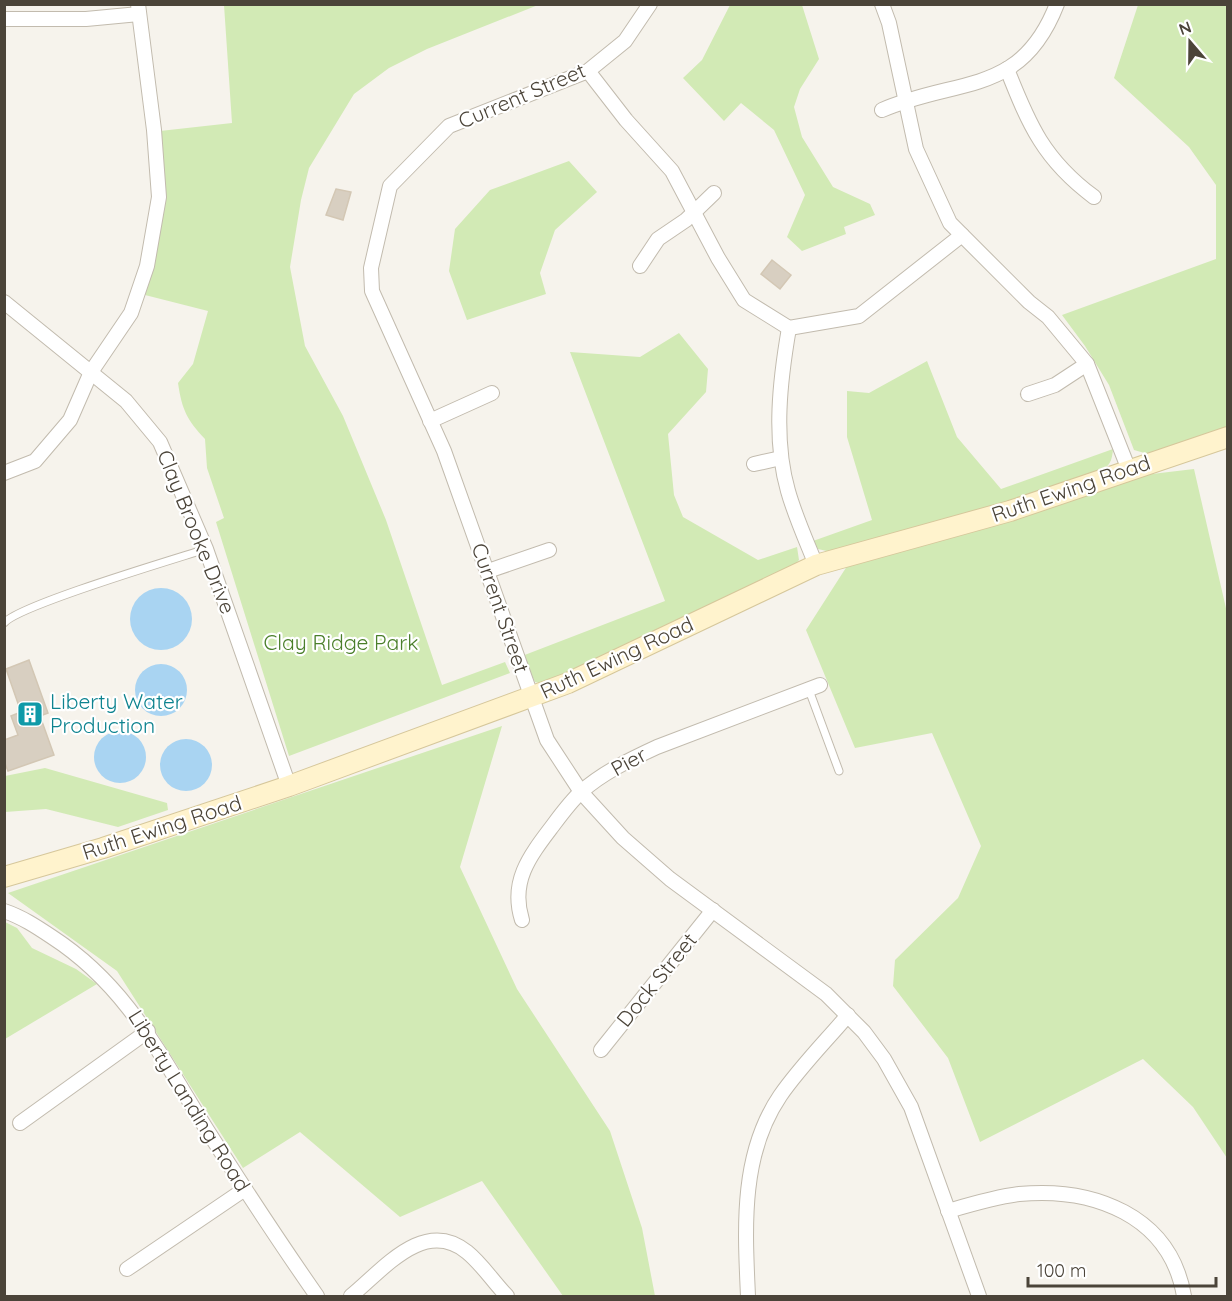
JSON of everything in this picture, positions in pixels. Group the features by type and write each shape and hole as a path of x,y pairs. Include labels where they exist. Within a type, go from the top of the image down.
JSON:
{"street":[{"name":"Current Street","path":"650,4 625,41 588,70 449,126 390,186 371,268 372,291 444,451 547,740 581,792 615,831 646,859 826,994 848,1015 884,1059 901,1087 979,1296"},
{"path":"882,4 889,23 916,149 950,223 1048,317 1087,364 1129,470"},
{"path":"882,110 906,100 986,80 1019,62 1046,33 1057,4"},
{"path":"4,19 86,19 139,9 154,130 159,197 147,266 131,313 91,372 70,420 35,461 4,473"},
{"path":"1007,69 1028,124 1066,177 1094,197"},
{"path":"588,70 619,111 672,171 744,300 789,328 859,316 962,236"},
{"path":"640,266 658,239 694,213 714,193"},
{"name":"Clay Brooke Drive","path":"4,302 126,401 160,442 206,549 290,786"},
{"path":"789,328 781,375 781,458 788,490 816,565"},
{"path":"1028,394 1055,385 1087,364"},
{"path":"430,421 492,393"},
{"name":"Ruth Ewing Road","path":"4,877 103,848 290,786 530,697 583,676 816,565 1011,512 1227,438"},
{"path":"754,464 781,458"},
{"path":"488,571 549,549"},
{"name":"Pier","path":"522,920 518,896 522,871 529,856 581,792 633,758 657,747 814,687"},
{"name":"Dock Street","path":"601,1050 713,910"},
{"name":"Liberty Landing Road","path":"4,911 39,928 87,962 127,1003 148,1031 245,1189 317,1296"},
{"path":"748,1296 745,1216 749,1180 761,1137 780,1096 848,1015"},
{"path":"20,1123 148,1031"},
{"path":"127,1269 245,1189"},
{"path":"948,1211 986,1200 1036,1193 1084,1197 1115,1205 1137,1219 1162,1245 1179,1276 1184,1296"},
{"path":"351,1296 408,1248 429,1239 458,1244 470,1253 507,1296"}],"lane":[{"path":"4,622 10,616 39,605 206,549"},
{"path":"814,687 839,771"}],"green space":[{"name":"Clay Ridge Park","path":"224,5 538,5 427,49 389,68 354,94 309,168 301,200 290,267 305,346 343,416 386,520 442,685 505,662 510,673 289,756 216,522 224,518 207,468 205,439 186,414 178,383 193,364 208,311 145,295 151,275 161,214 163,173 160,131 232,123"},
{"path":"730,5 802,5 819,59 800,89 794,107 802,137 833,187 870,204 875,215 844,227 846,234 802,251 787,237 805,195 774,130 741,103 724,121 683,78 702,60"},
{"path":"1138,5 1227,5 1227,428 1148,454 1134,450 1109,385 1085,346 1062,315 1216,259 1216,185 1189,147 1114,78"},
{"path":"569,161 597,192 555,230 540,273 546,294 467,320 449,271 455,229 490,190"},
{"path":"679,333 708,369 706,392 668,434 674,495 683,517 758,560 797,547 799,560 794,566 543,684 535,682 522,656 665,601 570,352 640,357"},
{"path":"927,361 957,437 1001,489 1113,449 1110,463 1099,472 975,512 831,552 818,549 813,541 872,520 847,437 847,391 869,393"},
{"path":"1194,469 1228,617 1227,1158 1193,1107 1143,1059 980,1142 948,1058 893,986 895,960 958,898 981,846 932,733 855,748 806,630 849,563 1135,476"},
{"path":"502,726 460,867 517,989 610,1131 642,1228 655,1296 563,1296 482,1181 400,1217 300,1132 243,1168 117,971 8,893"},
{"path":"45,768 167,803 168,810 118,827 46,809 5,812 5,776"},
{"path":"5,922 17,928 32,948 76,969 97,984 5,1039"}],"water":[{"path":"161,588 178,593 183,597 187,602 192,619 187,636 183,641 178,645 161,650 144,645 139,641 135,636 130,619 135,602 139,597 144,593"},
{"path":"156,664 166,664 180,671 187,690 180,709 166,716 156,716 146,712 139,705 135,695 135,685 139,675 146,668"},
{"path":"115,731 125,731 139,738 146,757 139,776 125,783 115,783 105,779 98,772 94,762 94,752 98,742 105,735"},
{"path":"181,739 191,739 205,746 212,765 205,784 191,791 181,791 171,787 164,780 160,770 160,760 164,750 171,743"}],"building":[{"path":"336,189 351,192 343,220 326,215"},
{"path":"772,260 791,275 780,289 761,274"},
{"name":"Liberty Water Production","path":"29,660 48,713 40,716 54,755 8,771 4,761 4,740 18,735 11,716 21,712 6,669"}],"place":[{"name":"Liberty Water Production","path":"30,714"}]}
